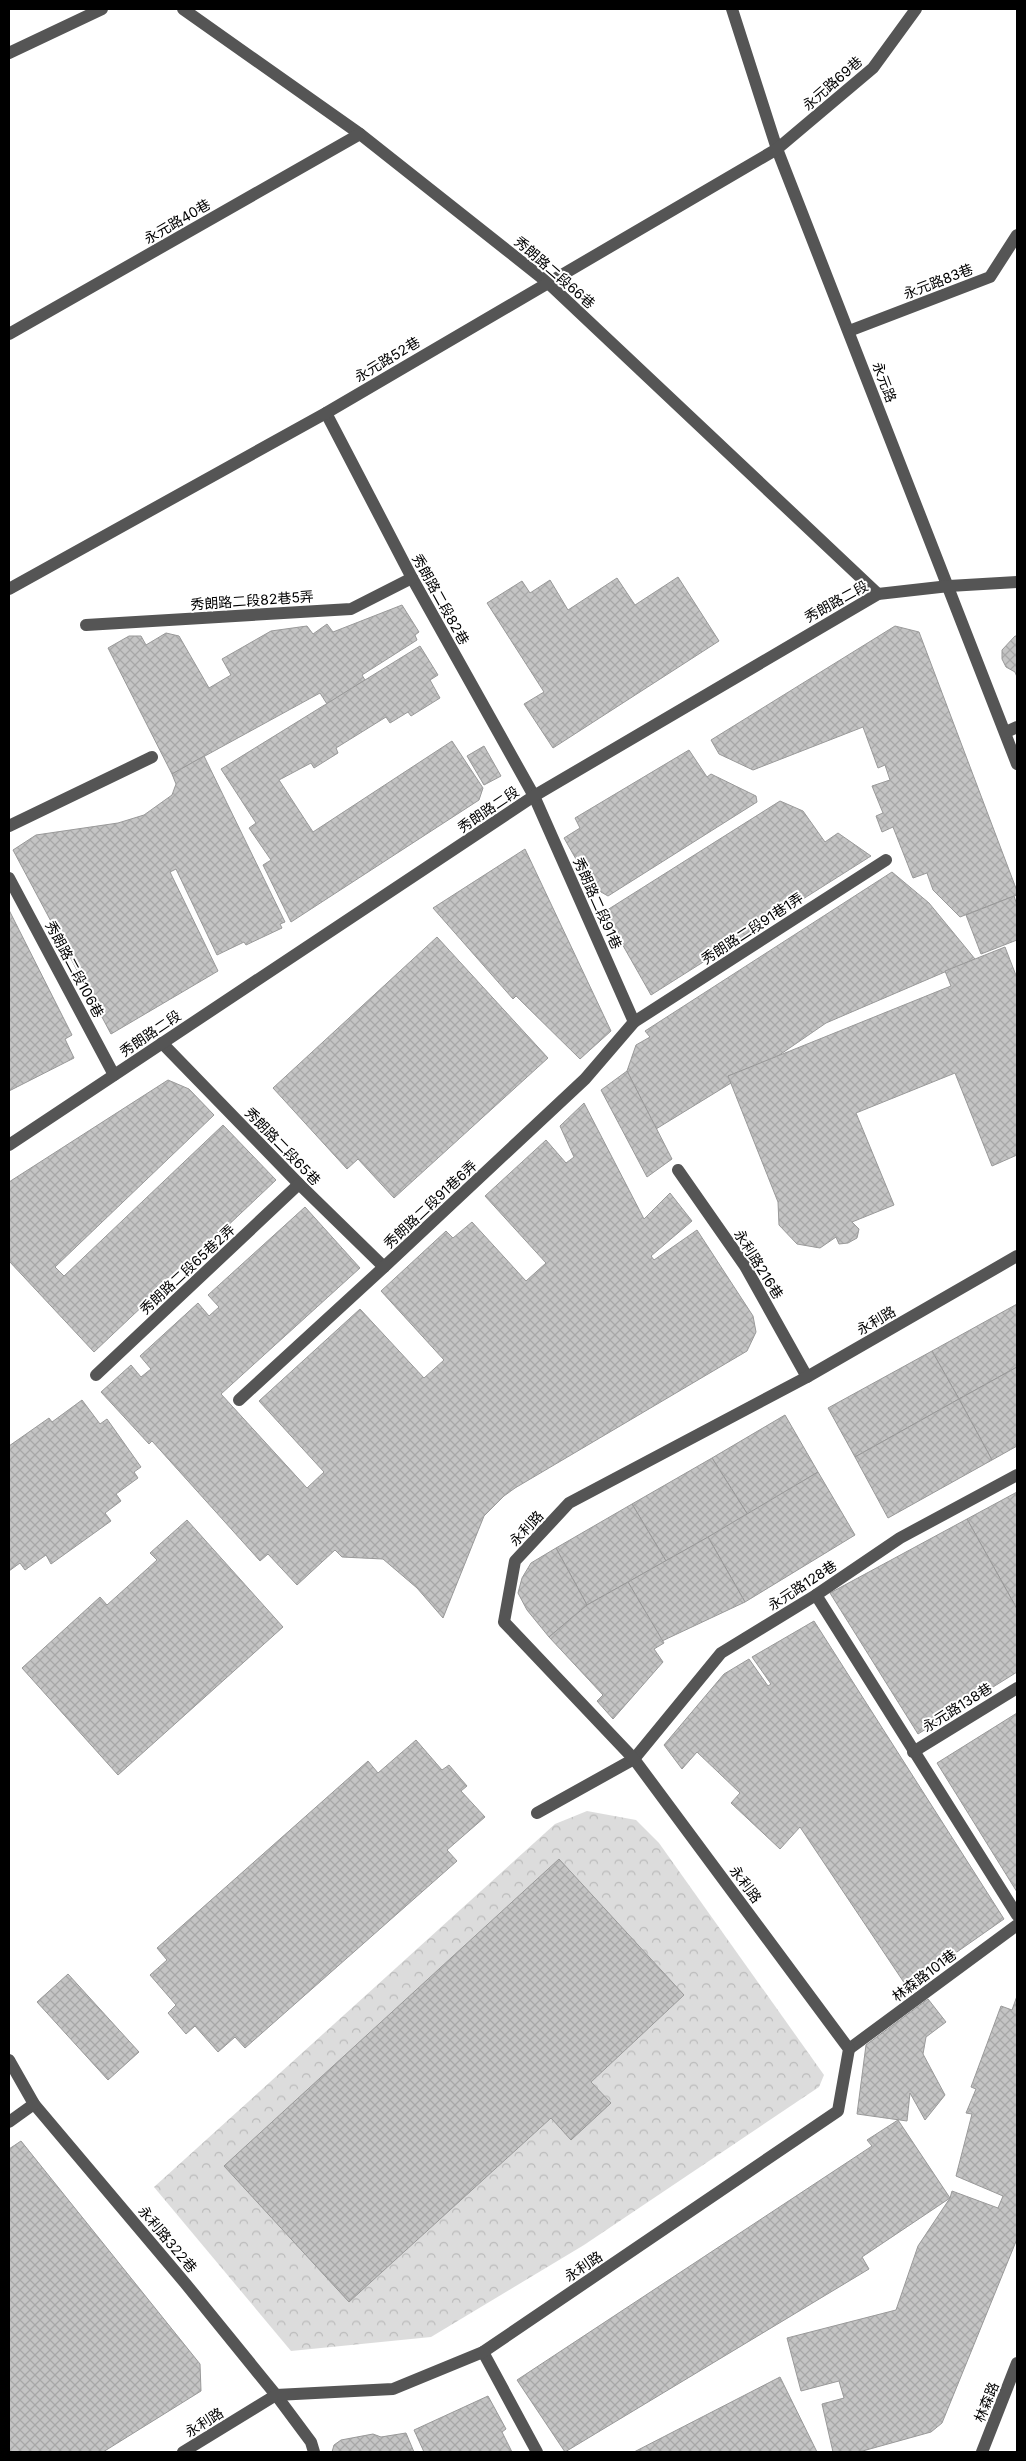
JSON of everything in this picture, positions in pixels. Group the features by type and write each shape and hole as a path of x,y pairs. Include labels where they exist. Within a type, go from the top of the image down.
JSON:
{"street":[{"path":"9,54 102,9"},
{"name":"秀朗路二段66巷","path":"184,9 360,134 547,282 878,594"},
{"name":"永元路","path":"732,9 777,149 949,586 1012,730 1017,764"},
{"name":"永元路69巷","path":"777,149 873,68 916,9"},
{"name":"永元路40巷","path":"9,334 360,134"},
{"name":"永元路52巷","path":"9,589 326,413 777,149"},
{"name":"永元路83巷","path":"849,331 990,276 1017,235"},
{"name":"秀朗路二段82巷","path":"326,413 412,578 534,796"},
{"name":"秀朗路二段82巷5弄","path":"86,625 351,608 412,578"},
{"name":"秀朗路二段","path":"9,1145 534,796 878,594 949,586 1017,582"},
{"path":"9,826 152,757"},
{"name":"秀朗路二段91巷","path":"534,796 634,1022"},
{"name":"秀朗路二段91巷1弄","path":"634,1022 886,860"},
{"name":"秀朗路二段106巷","path":"9,878 114,1075"},
{"name":"秀朗路二段91巷6弄","path":"239,1400 585,1080 634,1022"},
{"name":"秀朗路二段65巷","path":"162,1043 299,1184 384,1267"},
{"name":"永利路216巷","path":"678,1170 745,1266 807,1377"},
{"name":"秀朗路二段65巷2弄","path":"96,1376 299,1184"},
{"name":"永利路","path":"183,2452 276,2395 393,2389 483,2352 838,2111 850,2049 634,1759 504,1622 515,1561 569,1504 807,1377 1017,1256"},
{"name":"永元路128巷","path":"634,1759 721,1654 816,1595 900,1538 1017,1474"},
{"path":"816,1595 1017,1915"},
{"name":"永元路138巷","path":"913,1752 1017,1688"},
{"path":"537,1813 634,1759"},
{"name":"林森路101巷","path":"850,2049 1017,1925"},
{"name":"永利路322巷","path":"9,2060 34,2104 185,2283 276,2395 311,2442 314,2452"},
{"path":"9,2122 34,2104"},
{"path":"483,2352 537,2452"},
{"name":"林森路","path":"982,2452 1017,2363"}],"green space":[{"path":"587,1811 636,1820 659,1843 824,2075 819,2087 584,2245 431,2337 291,2351 154,2187 555,1824"}],"building":[{"path":"678,577 719,641 553,748 524,704 544,692 487,603 522,581 530,593 550,580 568,610 617,578 635,605"},
{"path":"402,605 419,632 415,635 417,640 362,675 365,680 327,704 320,693 172,774 108,648 129,636 141,636 146,645 166,633 179,636 209,688 231,675 222,659 271,631 307,626 313,634 327,624 333,632"},
{"path":"895,626 919,632 1017,891 1017,895 960,917 933,890 927,873 913,878 893,827 882,832 876,816 883,813 872,786 890,780 885,765 878,768 863,727 753,770 719,754 711,740"},
{"path":"1017,636 1017,677 1015,672 1006,667 1002,659 1002,650"},
{"path":"420,646 438,675 430,680 440,698 411,716 408,712 390,723 386,717 336,748 338,753 314,768 311,763 279,780 313,832 452,741 483,788 479,800 291,922 263,865 271,860 249,828 256,823 221,769"},
{"path":"484,746 501,776 484,785 467,756"},
{"path":"689,750 707,777 711,774 756,796 757,802 608,896 601,892 585,875 564,838 580,828 575,818"},
{"path":"204,756 285,922 280,924 282,928 246,945 244,942 217,955 176,869 170,872 218,971 111,1034 13,850 36,835 118,823 144,815 172,795 176,784 172,774"},
{"path":"780,801 803,811 825,842 838,833 871,856 651,995 604,912"},
{"path":"525,849 611,1031 580,1059 516,996 513,999 433,908"},
{"path":"892,872 929,903 975,959 826,1023 775,1058 728,1076 731,1083 656,1129 627,1071 636,1045 650,1037 645,1031"},
{"path":"1014,896 1017,905 1017,940 981,954 966,915"},
{"path":"9,910 72,1035 65,1039 74,1058 9,1091"},
{"path":"437,937 548,1058 394,1198 358,1159 347,1169 273,1088"},
{"path":"1005,947 1017,978 1017,1155 992,1166 955,1073 856,1113 894,1205 852,1222 859,1229 857,1238 848,1243 839,1244 836,1237 820,1248 797,1244 779,1225 778,1202 728,1076 951,986 945,971"},
{"path":"627,1071 672,1159 647,1177 601,1090"},
{"path":"168,1080 189,1089 214,1115 55,1267 64,1276 223,1125 276,1180 94,1352 9,1261 9,1182"},
{"path":"584,1103 644,1219 670,1193 692,1221 651,1256 654,1260 697,1230 753,1316 756,1332 747,1351 504,1496 484,1516 443,1618 417,1588 383,1559 342,1557 335,1550 297,1585 268,1554 260,1561 152,1441 149,1444 101,1392 131,1365 141,1377 151,1369 140,1356 198,1303 209,1316 219,1307 208,1295 305,1207 360,1268 221,1394 307,1488 324,1472 259,1401 360,1309 424,1378 444,1360 381,1291 446,1231 453,1238 472,1222 526,1281 546,1263 485,1196 546,1140 566,1163 574,1157 560,1126"},
{"path":"1017,1304 1017,1367 959,1399 932,1351"},
{"path":"932,1351 959,1399 855,1457 828,1408"},
{"path":"1017,1367 1017,1446 992,1460 959,1399"},
{"path":"959,1399 992,1460 888,1518 855,1457"},
{"path":"82,1400 100,1424 107,1419 141,1467 134,1472 138,1478 116,1494 121,1501 105,1513 111,1521 51,1564 46,1555 25,1570 20,1563 9,1571 9,1446 49,1418 52,1422"},
{"path":"785,1415 818,1472 748,1515 712,1458"},
{"path":"712,1458 748,1515 666,1561 632,1504"},
{"path":"818,1472 855,1535 745,1602 708,1537"},
{"path":"1017,1492 1017,1609 967,1519"},
{"path":"632,1504 666,1561 587,1605 556,1548"},
{"path":"967,1519 1017,1609 1017,1672 918,1734 830,1593"},
{"path":"187,1520 283,1627 118,1775 22,1668 100,1597 107,1605 157,1560 150,1553"},
{"path":"708,1537 745,1602 662,1641 628,1582"},
{"path":"556,1548 587,1605 549,1637 527,1610 518,1593 522,1578 531,1563"},
{"path":"628,1582 664,1643 654,1649 663,1662 613,1719 597,1701 603,1695 549,1637 587,1605"},
{"path":"814,1621 1004,1919 907,1987 800,1827 780,1849 731,1803 740,1793 697,1752 682,1769 664,1745 724,1674 749,1659 768,1686 771,1684 752,1657"},
{"path":"1017,1713 1017,1892 937,1763"},
{"path":"416,1740 442,1770 449,1765 467,1786 461,1791 485,1817 447,1850 457,1861 245,2048 235,2037 218,2052 195,2026 186,2034 168,2013 176,2005 150,1975 167,1960 157,1948 368,1761 378,1773"},
{"path":"559,1859 684,1995 591,2082 611,2103 571,2140 551,2118 349,2302 224,2166"},
{"path":"68,1974 139,2052 108,2080 37,2002"},
{"path":"1017,1996 1017,2239 942,2423 931,2432 859,2452 833,2452 822,2404 844,2398 839,2381 801,2391 787,2338 896,2310 918,2246 950,2198 952,2191 998,2208 1003,2196 956,2176 972,2114 966,2113 976,2089 971,2087 1001,2006 1012,2010"},
{"path":"928,1999 946,2022 926,2037 923,2054 945,2095 925,2120 910,2093 907,2121 857,2114 866,2045"},
{"path":"898,2120 950,2198 862,2257 869,2269 565,2452 517,2380 872,2146 867,2140"},
{"path":"21,2141 200,2364 201,2391 103,2452 9,2452 9,2149"},
{"path":"780,2377 817,2452 634,2452"},
{"path":"488,2396 506,2429 502,2432 512,2452 424,2452 414,2430"},
{"path":"406,2433 414,2452 332,2452 334,2445 341,2440 373,2434 381,2437"}]}
